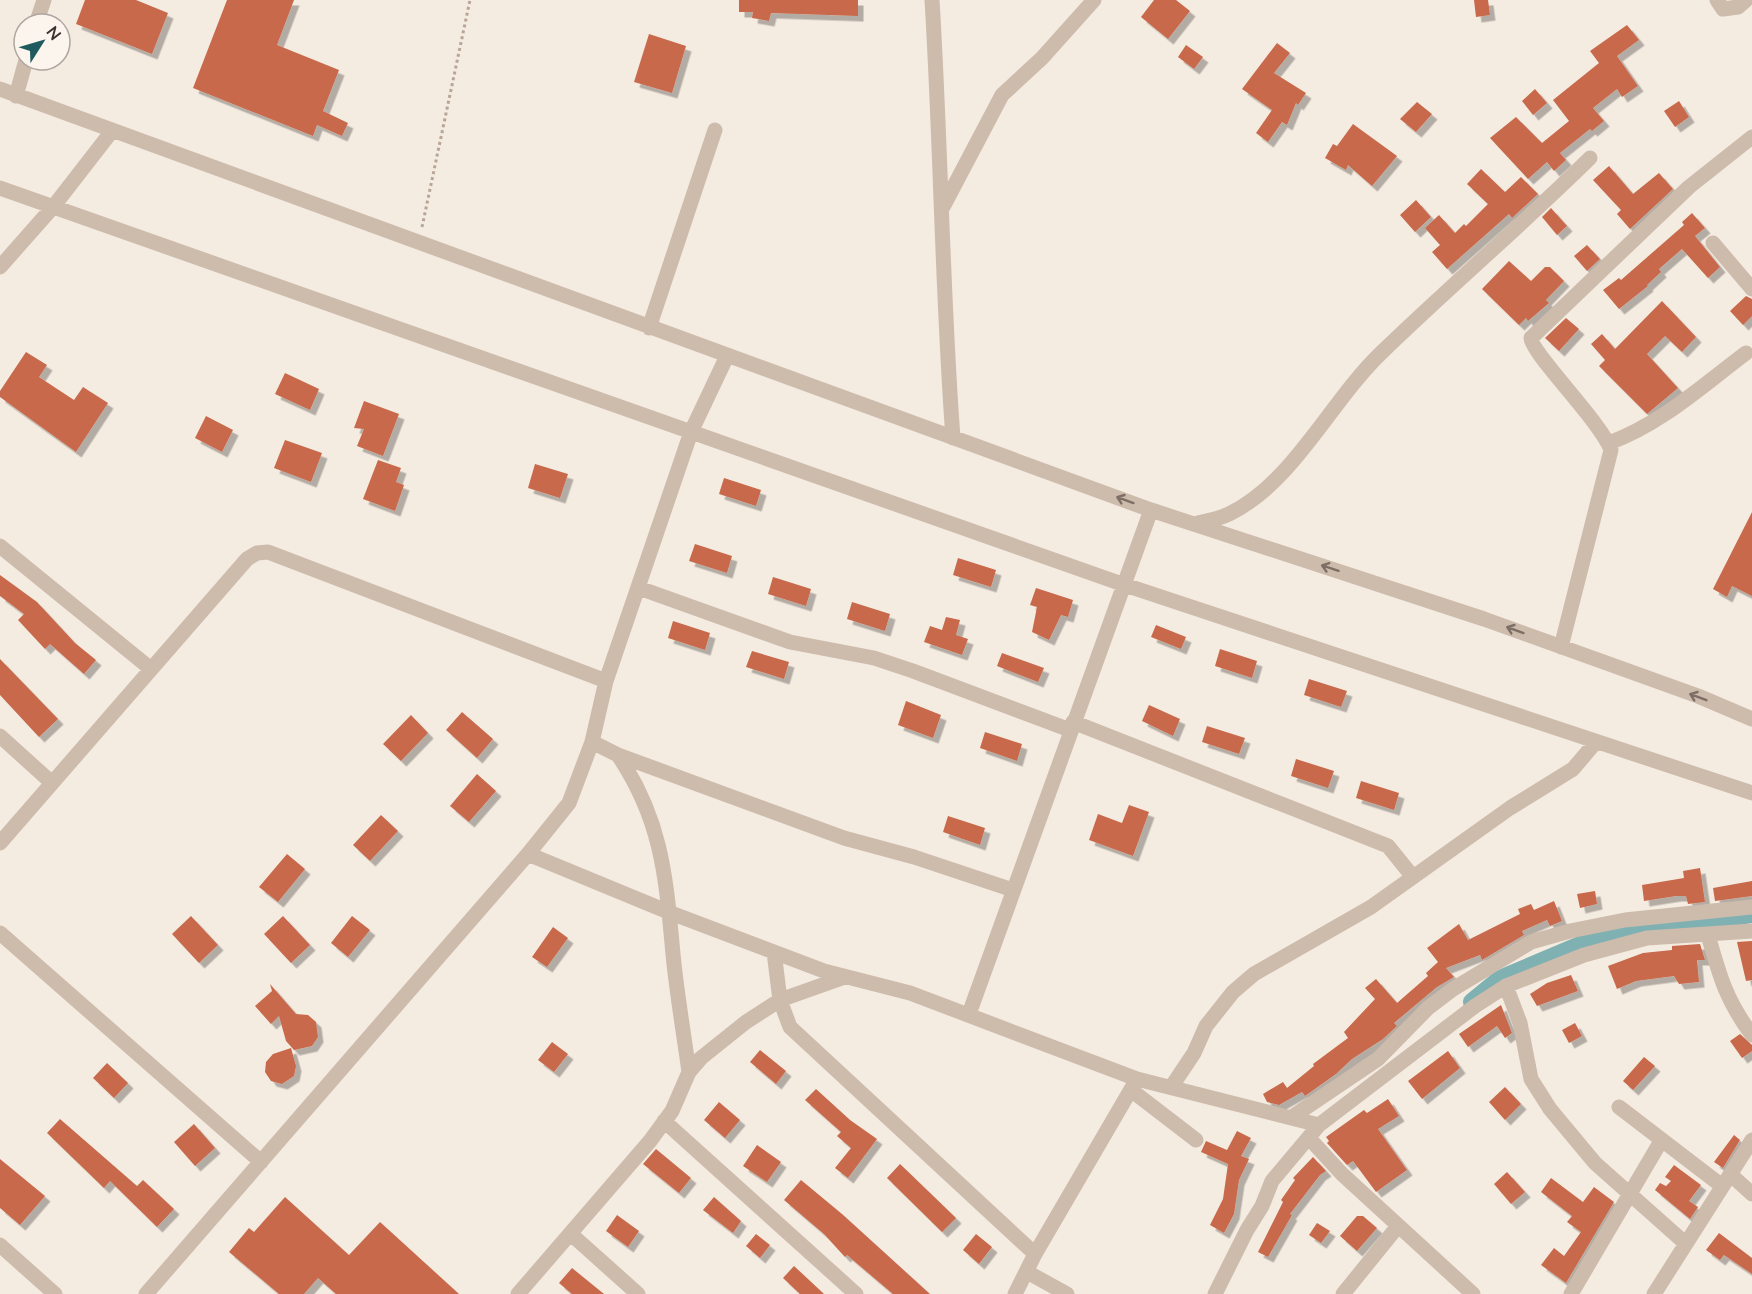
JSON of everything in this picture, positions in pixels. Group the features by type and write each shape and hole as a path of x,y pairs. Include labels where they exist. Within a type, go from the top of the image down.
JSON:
{"street":[{"path":"932,0 942,209 943,306 953,438"},
{"path":"942,209 1002,95 1042,58 1094,0"},
{"path":"1717,0 1723,9 1729,9 1746,0"},
{"path":"16,96 23,72"},
{"path":"0,89 1151,510 1561,647 1752,719"},
{"path":"649,328 715,130"},
{"path":"0,267 53,207 112,131"},
{"path":"1561,647 1594,507 1611,450 1609,443 1564,383 1533,348 1531,338 1689,187 1752,137"},
{"path":"1194,524 1228,514 1266,489 1290,465 1334,405 1379,355 1590,158"},
{"path":"0,188 1122,584 1595,743 1752,793"},
{"path":"1713,243 1752,290"},
{"path":"1609,443 1636,433 1661,418 1746,352"},
{"path":"146,1294 528,854 569,803 592,742 606,681 691,432 727,356"},
{"path":"969,1014 1122,584 1151,510"},
{"path":"0,546 151,669"},
{"path":"0,843 247,559 257,553 268,552 606,681"},
{"path":"639,588 790,642 874,658 1071,726 1388,846 1413,877"},
{"path":"0,736 52,783"},
{"path":"592,742 618,755 844,838 914,857 1013,890"},
{"path":"1172,1086 1194,1053 1206,1026 1233,992 1254,974 1371,907 1509,808 1573,769 1595,743"},
{"path":"618,755 633,778 652,818 659,841 671,913 674,962 689,1072"},
{"path":"528,854 671,913 842,978 910,993 969,1014 1134,1085 1196,1140"},
{"path":"1295,1118 1378,1059 1438,1000 1531,942 1570,931 1625,920 1752,907"},
{"path":"1215,1294 1247,1230 1262,1206 1272,1181 1319,1125 1465,1007 1506,986 1584,954 1647,938 1752,931"},
{"path":"0,933 261,1162"},
{"path":"1708,935 1724,993 1734,1012 1752,1035"},
{"path":"774,952 780,1000 790,1027 1035,1254"},
{"path":"518,1294 572,1234 672,1111 689,1072 720,1041 780,1000 842,978"},
{"path":"1506,986 1520,1023 1531,1079 1571,1136 1629,1196 1685,1243"},
{"path":"1438,1000 1465,1007"},
{"path":"1134,1085 1172,1086 1319,1125"},
{"path":"1015,1294 1035,1254 1134,1085"},
{"path":"1619,1107 1661,1141 1752,1194"},
{"path":"664,1121 856,1294"},
{"path":"1309,1138 1342,1174 1473,1294"},
{"path":"1654,1294 1752,1140"},
{"path":"1571,1294 1661,1141"},
{"path":"1343,1294 1398,1226"},
{"path":"572,1234 638,1294"},
{"path":"0,1245 55,1294"},
{"path":"1027,1272 1067,1294"}],"path":[{"path":"419,244 470,0"}],"building":[{"path":"85,0 136,0 168,13 152,54 76,24"},
{"path":"227,0 294,0 277,45 339,70 323,111 348,123 342,136 317,125 313,136 193,88"},
{"path":"739,0 858,0 858,16 771,13 769,21 752,18 753,12 739,12"},
{"path":"1154,0 1176,0 1190,11 1168,39 1141,17"},
{"path":"1474,0 1488,0 1490,15 1476,17"},
{"path":"1627,25 1639,40 1617,56 1638,86 1622,97 1617,89 1593,108 1604,121 1560,153 1566,160 1554,171 1547,162 1528,179 1490,138 1516,117 1542,143 1569,121 1553,100 1599,63 1590,51"},
{"path":"649,34 686,46 672,93 634,82"},
{"path":"1277,43 1290,53 1274,73 1306,93 1298,105 1296,103 1287,125 1282,122 1268,142 1256,133 1272,110 1242,89"},
{"path":"1186,45 1203,57 1194,69 1178,57"},
{"path":"1535,89 1547,103 1533,115 1522,101"},
{"path":"1679,101 1689,117 1675,127 1664,111"},
{"path":"1417,102 1432,114 1416,132 1400,119"},
{"path":"1353,124 1397,156 1372,186 1348,165 1346,170 1325,158 1333,144 1337,146"},
{"path":"1609,166 1633,194 1659,173 1673,189 1630,229 1617,214 1621,210 1593,180"},
{"path":"1481,169 1505,192 1521,177 1538,194 1512,218 1509,214 1447,269 1432,252 1440,245 1425,228 1439,215 1455,233 1464,224 1466,226 1488,204 1467,184"},
{"path":"1416,200 1431,217 1415,232 1400,215"},
{"path":"1551,208 1567,226 1557,235 1542,217"},
{"path":"1692,213 1705,228 1695,236 1720,267 1708,278 1682,249 1659,269 1661,272 1648,286 1619,309 1603,290 1619,278 1621,280 1684,225 1682,222"},
{"path":"1587,245 1600,259 1587,271 1574,256"},
{"path":"1509,261 1531,281 1545,267 1550,267 1564,281 1546,300 1549,303 1528,321 1526,318 1519,325 1482,289"},
{"path":"1746,296 1752,299 1752,316 1743,325 1730,311"},
{"path":"1662,301 1696,337 1682,352 1665,336 1647,354 1678,388 1647,414 1599,366 1605,360 1591,344 1602,334 1615,349"},
{"path":"1566,318 1579,329 1559,351 1545,338"},
{"path":"26,352 47,365 39,377 74,400 83,387 108,403 76,452 0,397 0,391"},
{"path":"285,373 319,389 310,410 275,394"},
{"path":"364,401 399,414 383,456 357,446 364,429 354,428"},
{"path":"206,416 233,430 222,452 195,438"},
{"path":"285,440 322,453 311,482 274,468"},
{"path":"378,460 401,468 396,482 404,485 395,511 363,499"},
{"path":"535,464 568,474 560,498 528,488"},
{"path":"724,478 761,490 756,506 719,494"},
{"path":"1752,512 1752,596 1732,586 1727,597 1713,589"},
{"path":"695,544 732,556 727,573 689,561"},
{"path":"958,558 996,570 991,587 953,575"},
{"path":"0,575 37,602 75,643 96,660 84,674 50,644 45,649 18,620 24,614 0,596"},
{"path":"773,577 811,589 806,606 768,594"},
{"path":"1036,588 1073,600 1068,617 1061,615 1049,640 1032,632 1037,607 1030,605"},
{"path":"852,602 890,614 885,631 847,619"},
{"path":"946,617 960,620 956,635 968,639 962,655 924,642 930,626 942,630"},
{"path":"673,621 710,633 705,650 668,638"},
{"path":"1156,625 1186,637 1181,649 1151,637"},
{"path":"1220,649 1257,661 1252,678 1215,666"},
{"path":"752,651 789,662 784,679 746,667"},
{"path":"1002,653 1044,668 1038,682 997,666"},
{"path":"0,659 58,719 39,737 0,695"},
{"path":"1309,679 1347,691 1341,707 1304,695"},
{"path":"906,701 941,715 933,738 898,725"},
{"path":"1149,705 1180,719 1173,736 1142,721"},
{"path":"462,712 493,739 477,758 446,730"},
{"path":"411,715 428,733 401,761 383,744"},
{"path":"1207,726 1245,738 1239,754 1202,742"},
{"path":"985,732 1022,744 1017,761 980,748"},
{"path":"1296,759 1334,771 1328,788 1291,776"},
{"path":"477,774 496,791 469,822 450,806"},
{"path":"1361,781 1399,793 1394,810 1356,798"},
{"path":"1129,805 1149,812 1133,856 1089,840 1098,814 1122,823"},
{"path":"381,815 398,831 370,861 353,845"},
{"path":"948,816 985,828 980,845 943,832"},
{"path":"287,854 305,869 278,902 259,887"},
{"path":"1700,868 1705,902 1688,904 1686,896 1644,901 1642,885 1684,878 1683,871"},
{"path":"1752,881 1752,896 1715,901 1713,888"},
{"path":"1595,891 1597,904 1580,908 1577,894"},
{"path":"1554,901 1562,921 1550,926 1547,920 1522,931 1524,935 1482,960 1480,955 1446,968 1454,977 1437,987 1394,1023 1397,1026 1383,1039 1352,1059 1336,1074 1305,1096 1302,1092 1279,1105 1267,1102 1263,1094 1283,1082 1287,1088 1314,1066 1313,1064 1348,1038 1344,1032 1375,999 1365,988 1376,979 1397,1003 1428,976 1426,973 1438,962 1427,948 1459,924 1468,940 1520,914 1518,909 1531,904 1534,910"},
{"path":"191,916 218,945 199,963 172,934"},
{"path":"283,916 310,945 291,963 264,934"},
{"path":"352,916 370,930 348,957 331,943"},
{"path":"553,927 568,938 547,967 532,957"},
{"path":"1752,941 1752,980 1746,981 1737,942"},
{"path":"1700,944 1705,960 1697,960 1699,982 1679,984 1674,976 1636,981 1617,989 1608,966 1643,953 1672,950 1672,946"},
{"path":"1571,975 1578,991 1537,1006 1530,994 1547,983"},
{"path":"270,984 296,1014 308,1015 316,1022 318,1037 312,1046 294,1050 286,1041 279,1016 271,1024 255,1006 272,991"},
{"path":"1501,1005 1512,1033 1505,1038 1497,1026 1468,1047 1459,1034"},
{"path":"1575,1023 1582,1036 1569,1043 1562,1030"},
{"path":"1740,1034 1752,1045 1752,1051 1742,1058 1730,1041"},
{"path":"552,1042 568,1054 554,1072 538,1060"},
{"path":"291,1048 296,1066 294,1076 282,1084 271,1081 265,1072 266,1062 273,1054"},
{"path":"760,1050 786,1071 776,1084 750,1062"},
{"path":"1448,1051 1460,1068 1422,1099 1408,1081"},
{"path":"1644,1057 1655,1066 1633,1090 1623,1081"},
{"path":"107,1063 128,1083 114,1098 93,1078"},
{"path":"1505,1087 1521,1104 1505,1120 1489,1102"},
{"path":"816,1089 850,1120 877,1139 848,1178 835,1168 851,1148 837,1136 841,1132 805,1100"},
{"path":"1388,1099 1399,1116 1378,1129 1407,1170 1376,1192 1353,1161 1347,1165 1327,1143 1329,1141 1326,1137 1364,1110 1367,1113"},
{"path":"719,1102 740,1120 725,1138 704,1120"},
{"path":"60,1119 137,1186 143,1180 174,1209 157,1227 110,1181 104,1188 47,1133"},
{"path":"194,1124 215,1148 195,1166 174,1142"},
{"path":"1237,1131 1251,1138 1241,1156 1249,1159 1239,1180 1234,1214 1224,1233 1210,1225 1223,1199 1228,1164 1201,1152 1206,1141 1227,1150"},
{"path":"1734,1135 1740,1140 1723,1168 1714,1162"},
{"path":"757,1145 781,1162 767,1182 743,1166"},
{"path":"656,1149 691,1178 679,1193 643,1164"},
{"path":"1313,1157 1326,1171 1320,1175 1290,1214 1292,1215 1268,1257 1258,1252 1283,1202 1281,1200 1295,1180 1293,1178"},
{"path":"0,1159 45,1196 20,1225 0,1208"},
{"path":"900,1164 956,1218 942,1232 887,1178"},
{"path":"1674,1165 1701,1185 1689,1201 1698,1207 1690,1219 1655,1190 1660,1183 1666,1186 1671,1181 1665,1177"},
{"path":"1507,1172 1525,1192 1511,1204 1494,1184"},
{"path":"1551,1178 1583,1202 1594,1187 1614,1202 1566,1283 1541,1265 1554,1248 1564,1256 1581,1232 1567,1222 1572,1216 1541,1192"},
{"path":"801,1180 930,1294 893,1294 847,1255 845,1257 824,1234 784,1200"},
{"path":"285,1197 349,1255 380,1222 459,1294 336,1294 318,1278 304,1294 279,1294 229,1252 249,1228 254,1232"},
{"path":"714,1197 741,1221 733,1233 703,1210"},
{"path":"617,1215 639,1231 628,1247 606,1231"},
{"path":"1357,1216 1363,1216 1377,1228 1357,1251 1340,1236"},
{"path":"1317,1223 1330,1231 1321,1243 1309,1235"},
{"path":"1719,1233 1752,1258 1752,1274 1724,1255 1720,1260 1706,1250"},
{"path":"756,1234 770,1245 760,1258 746,1246"},
{"path":"976,1234 992,1247 979,1264 963,1250"},
{"path":"794,1266 824,1294 800,1294 783,1278"},
{"path":"572,1268 604,1294 572,1294 559,1283"}],"waterway":[{"path":"1472,1002 1500,979 1592,940 1752,914"}]}
